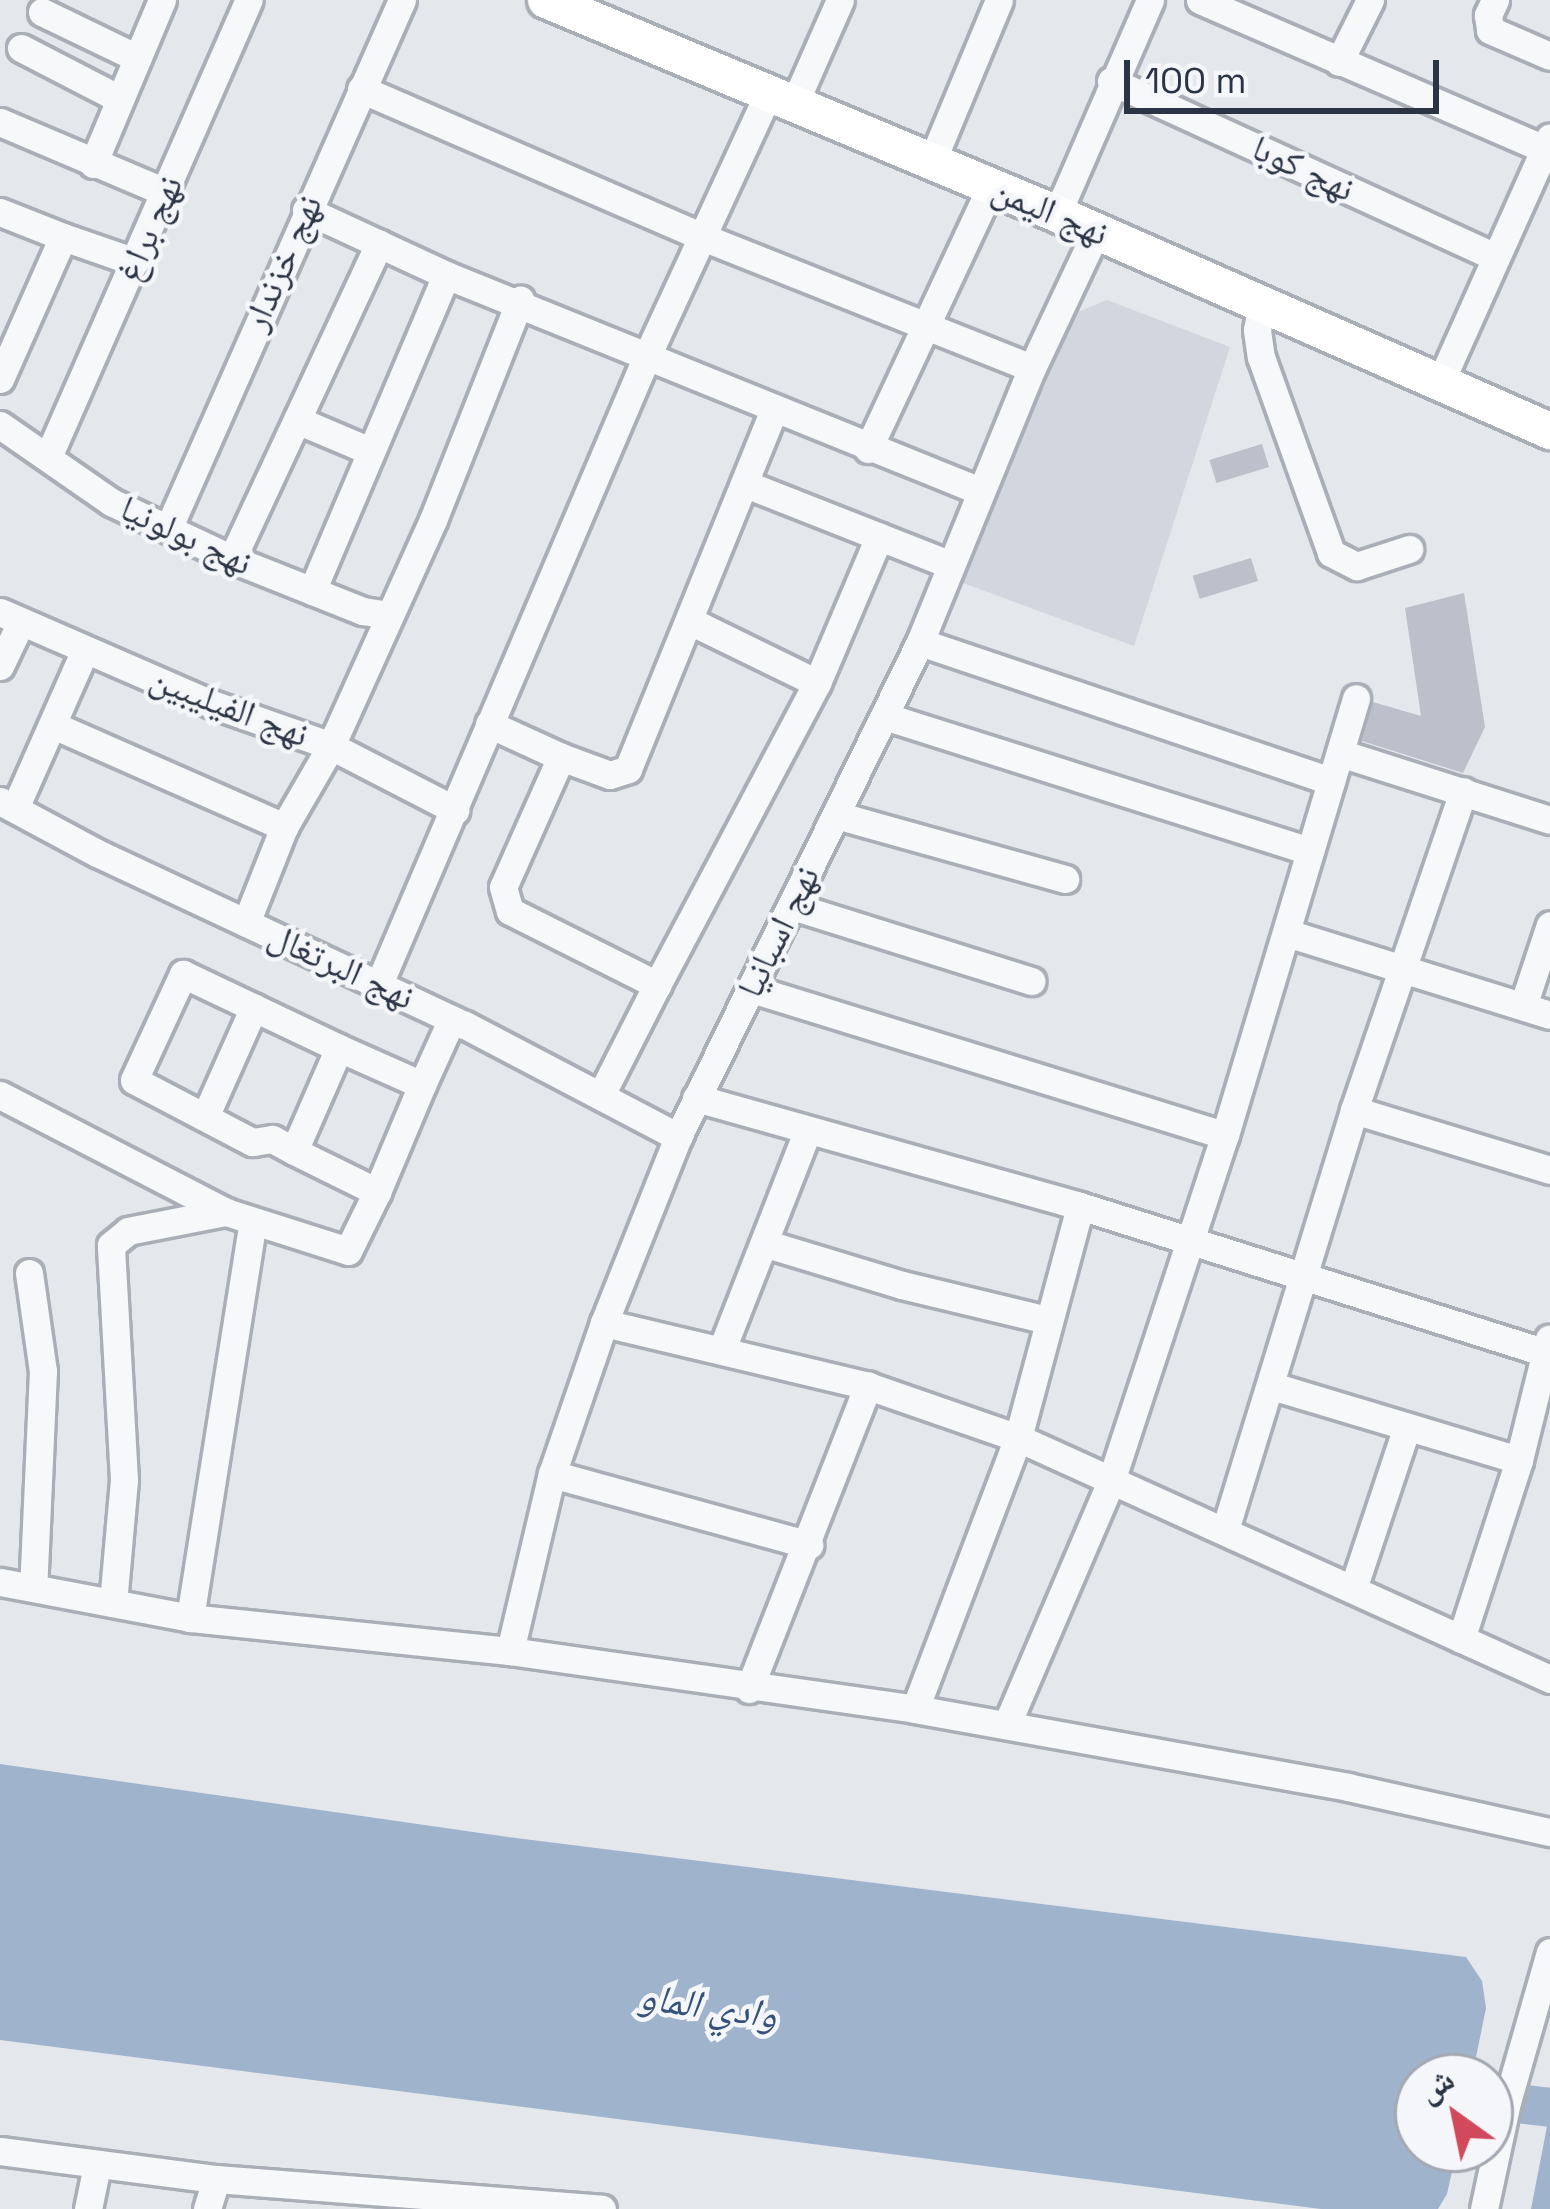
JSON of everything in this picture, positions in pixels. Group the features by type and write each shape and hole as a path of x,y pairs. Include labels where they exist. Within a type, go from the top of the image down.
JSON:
{"main road":[{"name":"نهج اليمن","path":"546,0 992,186 1550,431"}],"street":[{"path":"93,164 162,0"},
{"name":"نهج براغ","path":"48,457 249,0"},
{"name":"نهج خزندار","path":"168,529 402,0"},
{"path":"379,984 700,236 840,0"},
{"path":"932,161 999,0"},
{"path":"1057,214 1150,0"},
{"path":"1200,0 1339,62 1547,143 1539,195 1495,257 1440,383"},
{"path":"1339,62 1370,0"},
{"path":"1495,0 1488,15 1490,30 1550,56"},
{"path":"120,99 11,45 45,6 137,58"},
{"name":"نهج كوبا","path":"1111,81 1495,257"},
{"path":"362,88 700,236 1032,368"},
{"path":"0,122 167,193"},
{"path":"868,449 992,186"},
{"path":"306,210 446,274 520,300 868,449 980,491"},
{"path":"0,212 135,262"},
{"name":"نهج اسبانيا","path":"510,1651 553,1474 604,1323 678,1137 920,642 1032,368 1096,232"},
{"path":"0,380 9,334 63,237"},
{"path":"232,559 379,244"},
{"path":"312,591 446,274"},
{"path":"246,923 284,826 331,746 433,520 520,300"},
{"path":"1262,304 1257,330 1261,356 1331,553 1357,566 1409,549"},
{"path":"489,724 610,776 628,769 775,410"},
{"path":"297,420 370,451"},
{"name":"نهج بولونيا","path":"0,424 83,485 168,529 312,591 372,614 388,615"},
{"path":"748,485 951,565"},
{"path":"601,1095 817,683 879,537"},
{"path":"0,666 10,617"},
{"name":"نهج الفيليبين","path":"10,617 212,704 331,746 454,810"},
{"path":"689,621 817,683"},
{"path":"920,642 1331,781"},
{"path":"8,805 53,725 85,650"},
{"path":"1006,1724 1112,1481 1225,1135 1356,698"},
{"path":"884,716 1310,851"},
{"path":"53,725 284,826"},
{"path":"1340,753 1550,820"},
{"path":"561,757 503,887 504,901 510,911 657,985"},
{"path":"1226,1530 1354,1110 1463,791"},
{"name":"نهج البرتغال","path":"8,805 452,1018 678,1137"},
{"path":"836,815 1065,879"},
{"path":"792,906 1032,981"},
{"path":"1287,933 1537,1011 1550,926"},
{"path":"377,1192 272,1139 252,1142 134,1080 183,974 422,1085"},
{"path":"752,989 1225,1135"},
{"path":"205,1117 254,1006"},
{"path":"0,1095 240,1217 348,1251 452,1018"},
{"path":"294,1151 339,1048"},
{"path":"696,1098 1080,1206 1305,1278 1549,1347 1520,1460 1461,1639"},
{"path":"1354,1110 1550,1170"},
{"path":"722,1349 767,1244 807,1132"},
{"path":"914,1709 1018,1438 1080,1206"},
{"path":"113,1603 124,1480 112,1245 128,1231 240,1217"},
{"path":"190,1618 240,1217"},
{"path":"767,1244 902,1285 1048,1320"},
{"path":"29,1273 44,1371 33,1588"},
{"path":"604,1323 868,1386 1018,1438 1550,1679"},
{"path":"749,1689 868,1386"},
{"path":"1272,1386 1520,1460"},
{"path":"1354,1589 1407,1427"},
{"path":"553,1474 809,1545"},
{"path":"0,1582 190,1618 510,1651 749,1689 914,1709 1155,1756 1348,1787 1550,1832"},
{"path":"1484,2209 1507,2102 1550,1952"},
{"path":"0,2151 366,2201 602,2209"},
{"path":"88,2209 97,2165"},
{"path":"207,2209 216,2180"}],"shaded area":[{"path":"1107,300 1230,347 1134,646 955,580 975,532 988,523 985,513 1068,316"}],"water":[{"path":"0,1764 508,1837 1466,1957 1482,1981 1486,2008 1477,2053 1394,2053 1394,2173 1452,2173 1438,2209 1321,2209 0,2040"},
{"path":"1550,2111 1550,2209 1531,2209"}],"building":[{"path":"1262,444 1269,467 1216,483 1209,460"},
{"path":"1251,558 1258,581 1200,599 1193,576"},
{"path":"1464,593 1485,727 1463,773 1362,741 1373,702 1421,716 1405,608"}],"waterway":[{"name":"وادي الماو","path":"1514,2103 1550,2107"}]}
